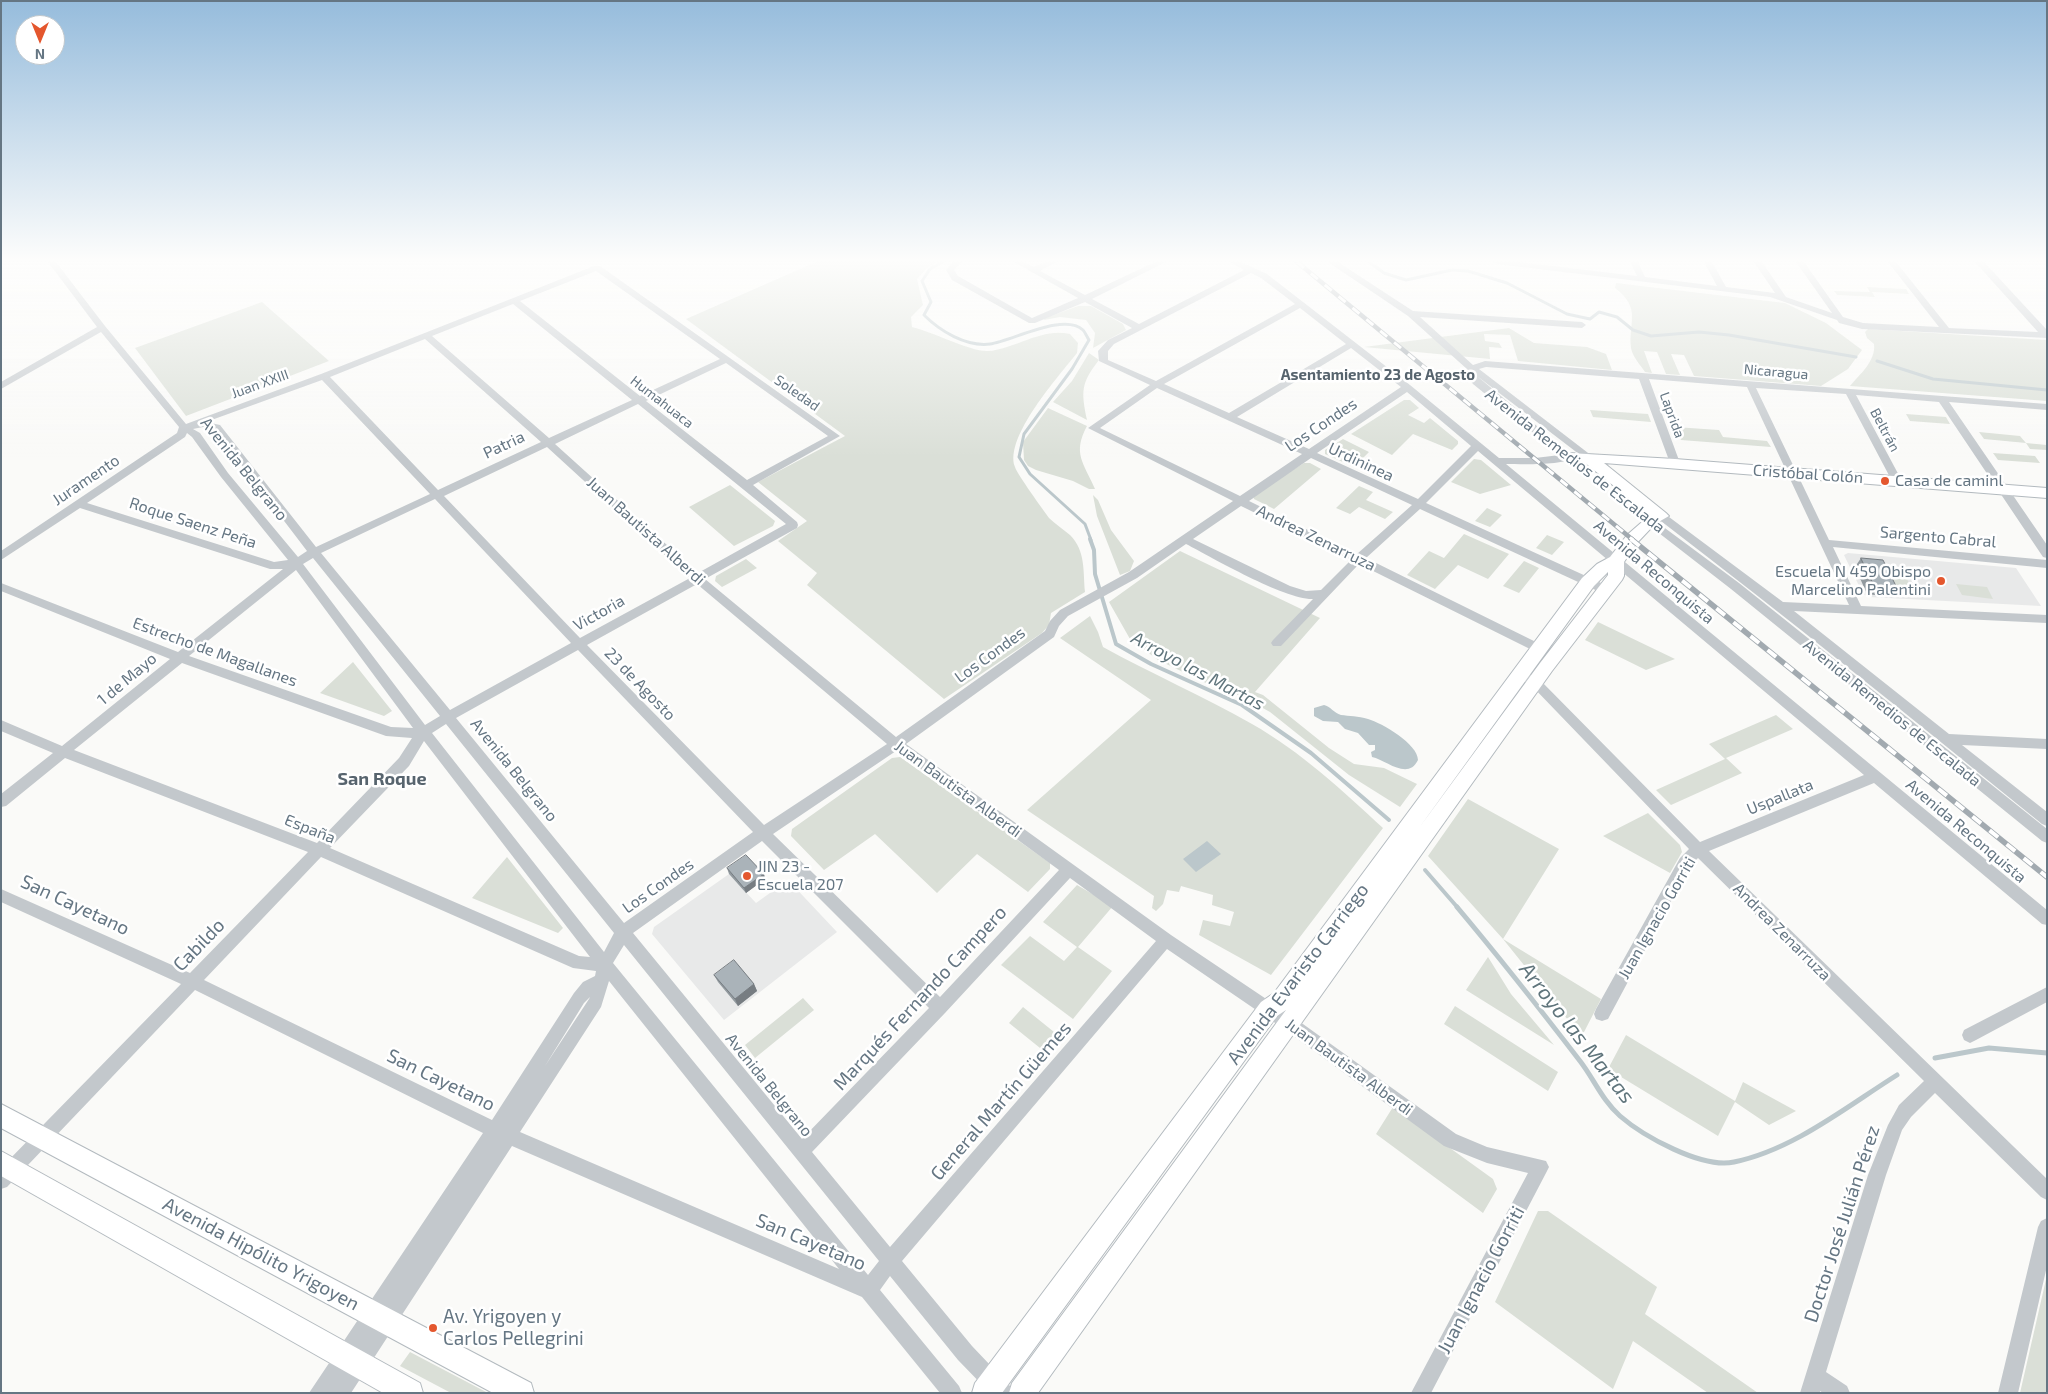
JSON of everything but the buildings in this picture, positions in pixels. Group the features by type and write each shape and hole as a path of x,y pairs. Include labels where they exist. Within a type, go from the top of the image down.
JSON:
{"street":[{"name":"Juan XXIII","path":"184,426 324,376 448,327"},
{"name":"Humahuaca","path":"546,327 746,485 793,525"},
{"name":"Soledad","path":"679,327 834,436 746,485"},
{"path":"1157,384 1260,327"},
{"name":"Avenida Reconquista","path":"1329,327 1407,387 1494,462 2047,919"},
{"path":"1424,327 1442,344 1473,368"},
{"path":"1884,327 2046,335"},
{"path":"1,386 102,328 184,426"},
{"name":"Urdininea","path":"1139,328 1111,342 1103,351 1104,361 1232,416 1418,505 1606,590"},
{"name":"Juan Bautista Alberdi","path":"426,336 547,442 697,578 896,744 1068,870 1166,940 1290,1024 1450,1140 1487,1155 1540,1167"},
{"path":"1232,416 1350,345"},
{"name":"Patria","path":"297,563 314,552 437,493 725,360"},
{"name":"Nicaragua","path":"1473,368 1484,364 2046,408"},
{"name":"Avenida Remedios de Escalada","path":"2047,820 1780,606 1655,519 1569,457 1476,382 1471,375 1473,368 1588,458 1655,519 1762,608 2047,837"},
{"name":"23 de Agosto","path":"324,376 578,643 940,1008"},
{"name":"Laprida","path":"1644,376 1675,463"},
{"name":"Andrea Zenarruza","path":"1157,384 1093,428 1538,648"},
{"path":"1750,384 1858,610"},
{"name":"Los Condes","path":"351,1361 502,1133 596,1002 603,972 623,932 764,832 896,744 1050,634 1054,624 1064,613 1132,575 1407,387"},
{"name":"Beltrán","path":"1849,392 1897,481"},
{"path":"1943,400 2047,554"},
{"name":"Avenida Belgrano","path":"184,426 203,424 217,427 314,552 994,1389"},
{"name":"Juramento","path":"1,556 181,435 184,426"},
{"name":"Avenida Belgrano","path":"184,426 196,435 297,563 422,733 603,972 952,1393"},
{"path":"1277,643 1358,559 1418,505 1476,447"},
{"path":"1494,462 1535,462 1569,457"},
{"name":"Cristóbal Colón","path":"1569,457 1675,463 2047,493"},
{"name":"Roque Saenz Peña","path":"80,504 274,566 297,563"},
{"name":"Avenida Evaristo Carriego","path":"994,1389 1269,1010 1282,1000 1588,582 1603,568 1616,562 1632,539 1655,519"},
{"name":"Victoria","path":"422,733 578,643 793,525"},
{"path":"1184,539 1286,589 1306,595 1325,594"},
{"name":"Sargento Cabral","path":"1826,543 2047,564"},
{"name":"Avenida Evaristo Carriego","path":"1022,1393 1536,682 1606,590 1616,576 1616,562"},
{"name":"1 de Mayo","path":"1,802 297,563"},
{"name":"Estrecho de Magallanes","path":"1,588 178,658 391,732 422,733"},
{"path":"1762,608 1780,606 2047,619"},
{"name":"Andrea Zenarruza","path":"1519,674 1536,682 1698,849 2047,1190"},
{"name":"España","path":"1,725 64,752 319,850 578,963 603,972"},
{"name":"Cabildo","path":"5,1171 43,1138 404,762 422,733"},
{"path":"1926,741 1944,739 2047,744"},
{"name":"Uspallata","path":"1698,849 1876,776"},
{"name":"Juan Ignacio Gorriti","path":"1602,1014 1685,862 1698,849"},
{"name":"Marqués Fernando Campero","path":"801,1152 940,1008 1068,870"},
{"name":"San Cayetano","path":"1,894 193,982 502,1133 868,1290"},
{"name":"General Martín Güemes","path":"868,1290 890,1261 1166,940"},
{"path":"1970,1035 2047,994"},
{"name":"Doctor José Julián Pérez","path":"1813,1384 1877,1175 1896,1125 1906,1111 1935,1082"},
{"name":"Avenida Hipólito Yrigoyen","path":"1,1115 521,1393"},
{"name":"Juan Ignacio Gorriti","path":"1421,1393 1540,1167"},
{"path":"5,1171 410,1393"},
{"path":"2008,1393 2047,1227"},
{"path":"319,1393 351,1361"},
{"path":"340,1393 351,1361"},
{"path":"1813,1384 1840,1393"}],"shaded area":[{"path":"193,327 290,327 329,361 186,416 135,348"},
{"path":"697,327 912,327 961,345 988,351 1008,347 1049,333 1070,334 1078,343 1077,353 1035,407 1025,424 1014,454 1015,467 1020,477 1049,518 1070,535 1079,548 1083,562 1085,592 1051,613 1049,625 1042,633 944,699 807,585 817,573 778,541 807,521 758,482 845,436"},
{"path":"1091,327 1125,327 1126,330 1093,348 1095,333"},
{"path":"1632,327 1831,327 1862,350 1848,369 1821,386 1694,376 1684,355 1671,354 1680,375 1666,374 1657,352 1644,351 1652,373 1645,372 1632,351"},
{"path":"1509,328 1534,343 1587,347 1606,354 1612,370 1518,361 1510,335 1484,334 1485,341 1499,343 1502,348 1489,347 1490,359 1364,347"},
{"path":"1868,329 2047,340 2047,401 1850,386 1870,362 1874,350 1874,344 1867,338 1865,332"},
{"path":"1089,353 1099,360 1089,375 1084,388 1083,394 1087,420 1053,402 1072,381"},
{"path":"1404,400 1410,400 1419,408 1408,415 1424,423 1430,418 1458,441 1458,444 1452,450 1413,434 1392,455 1351,434"},
{"path":"1048,408 1087,426 1080,444 1080,451 1081,458 1095,489 1089,489 1073,481 1036,470 1028,466 1024,460 1023,442"},
{"path":"1590,410 1648,414 1651,422 1593,417"},
{"path":"1906,414 1946,417 1950,424 1910,421"},
{"path":"1675,427 1719,430 1723,437 1767,441 1771,447 1681,440"},
{"path":"1979,432 2020,436 2026,443 1984,439"},
{"path":"1343,439 1369,452 1354,467 1325,454 1325,450"},
{"path":"2026,443 2047,445 2047,450 2030,449"},
{"path":"1993,453 2035,456 2040,463 1998,460"},
{"path":"1474,459 1481,460 1511,485 1480,494 1451,482"},
{"path":"1304,463 1310,463 1321,469 1274,509 1254,499 1253,495"},
{"path":"730,485 775,521 773,526 734,546 689,507"},
{"path":"1359,486 1373,492 1366,500 1393,512 1385,519 1359,507 1350,514 1336,508"},
{"path":"1093,495 1098,500 1111,530 1134,561 1130,571 1120,575 1097,516"},
{"path":"1487,508 1502,515 1490,527 1475,521"},
{"path":"1464,534 1509,554 1488,579 1458,565 1435,589 1407,575 1429,551 1444,558"},
{"path":"1547,535 1564,542 1552,555 1536,548"},
{"path":"1180,551 1320,618 1255,692 1263,695 1329,748 1354,764 1384,768 1417,784 1400,807 1349,775 1270,712 1243,697 1206,683 1158,660 1130,639 1109,602"},
{"name":"Escuela N 459 Obispo Marcelino Palentini","path":"1848,553 2016,568 2041,606 1869,597 1863,594 1844,555"},
{"path":"746,559 757,568 722,587 715,581 716,576"},
{"path":"1524,561 1539,568 1519,593 1503,586"},
{"path":"1886,572 1904,573 1914,593 1896,591"},
{"path":"1956,584 1987,587 1993,599 1962,595"},
{"path":"1090,616 1103,647 1215,704 1270,735 1320,772 1383,828 1271,975 1199,935 1203,920 1230,926 1234,912 1212,905 1213,895 1181,886 1179,892 1167,890 1163,904 1156,911 1152,908 1154,896 1027,810 1151,700 1060,638"},
{"path":"1598,622 1675,659 1646,670 1585,640"},
{"path":"353,662 392,711 384,716 320,693"},
{"path":"1324,705 1341,715 1368,719 1382,725 1406,741 1412,747 1418,760 1409,769 1403,769 1396,768 1372,757 1371,752 1375,750 1375,745 1369,745 1358,733 1345,729 1338,722 1323,721 1314,716 1314,708"},
{"path":"1776,715 1793,729 1726,758 1742,773 1671,805 1656,790 1725,759 1709,744"},
{"path":"900,757 1050,863 1050,869 1028,892 977,854 937,893 875,834 824,870 791,836 792,829 892,758"},
{"path":"1468,799 1559,849 1503,939 1428,856"},
{"path":"1648,813 1680,845 1682,852 1670,873 1603,836"},
{"path":"1207,841 1221,854 1196,872 1183,859"},
{"path":"507,857 563,928 558,933 472,898"},
{"path":"729,874 756,903 788,880 837,932 724,1020 652,934 654,927"},
{"path":"1077,885 1113,906 1078,947 1112,971 1073,1019 1001,965 1030,936 1064,961 1077,947 1043,922"},
{"path":"1503,939 1601,999 1583,1034 1576,1030"},
{"path":"1488,957 1511,994 1554,1045 1466,990"},
{"path":"803,998 814,1010 755,1058 745,1045"},
{"path":"1455,1006 1558,1072 1548,1091 1444,1024"},
{"path":"1023,1007 1059,1036 1045,1052 1009,1023"},
{"path":"1626,1035 1735,1101 1743,1082 1796,1111 1769,1125 1735,1102 1718,1136 1608,1069"},
{"path":"1393,1107 1493,1179 1497,1189 1483,1213 1376,1134"},
{"path":"1538,1211 1548,1211 1657,1287 1645,1314 1758,1393 1708,1393 1633,1341 1613,1389 1495,1302"},
{"path":"2047,1275 2047,1393 2020,1393"},
{"path":"410,1352 488,1393 451,1393 400,1366"}],"waterway":[{"name":"Arroyo las Martas","path":"938,327 954,337 981,344 1000,342 1046,327"},
{"name":"Arroyo las Martas","path":"1078,327 1083,330 1089,340 1072,369 1024,434 1019,457 1030,474 1085,524 1091,540"},
{"path":"1629,327 1651,336 1699,332 1729,335 1856,357"},
{"path":"1877,361 1933,379 2047,390"},
{"name":"Arroyo las Martas","path":"1090,539 1094,550 1095,574 1116,644 1151,664 1242,705 1311,753 1389,820"},
{"name":"Arroyo las Martas","path":"1425,870 1458,908"},
{"name":"Arroyo las Martas","path":"1457,907 1565,1042 1614,1110 1643,1133 1690,1156 1706,1161 1734,1162 1777,1148 1818,1126 1897,1075"},
{"name":"Arroyo las Martas","path":"1935,1058 1989,1048 2047,1053"}],"railway":[{"path":"1376,327 1633,540"},
{"path":"1631,539 2047,877"}],"place":[{"name":"Casa de caminl","path":"1885,481"},
{"name":"Escuela N 459 Obispo Marcelino Palentini","path":"1941,581"},
{"name":"JIN 23 - Escuela 207","path":"747,876"},
{"name":"Av. Yrigoyen y Carlos Pellegrini","path":"433,1328"}],"district":[{"name":"Asentamiento 23 de Agosto","path":"1378,375"},
{"name":"San Roque","path":"382,779"}]}
